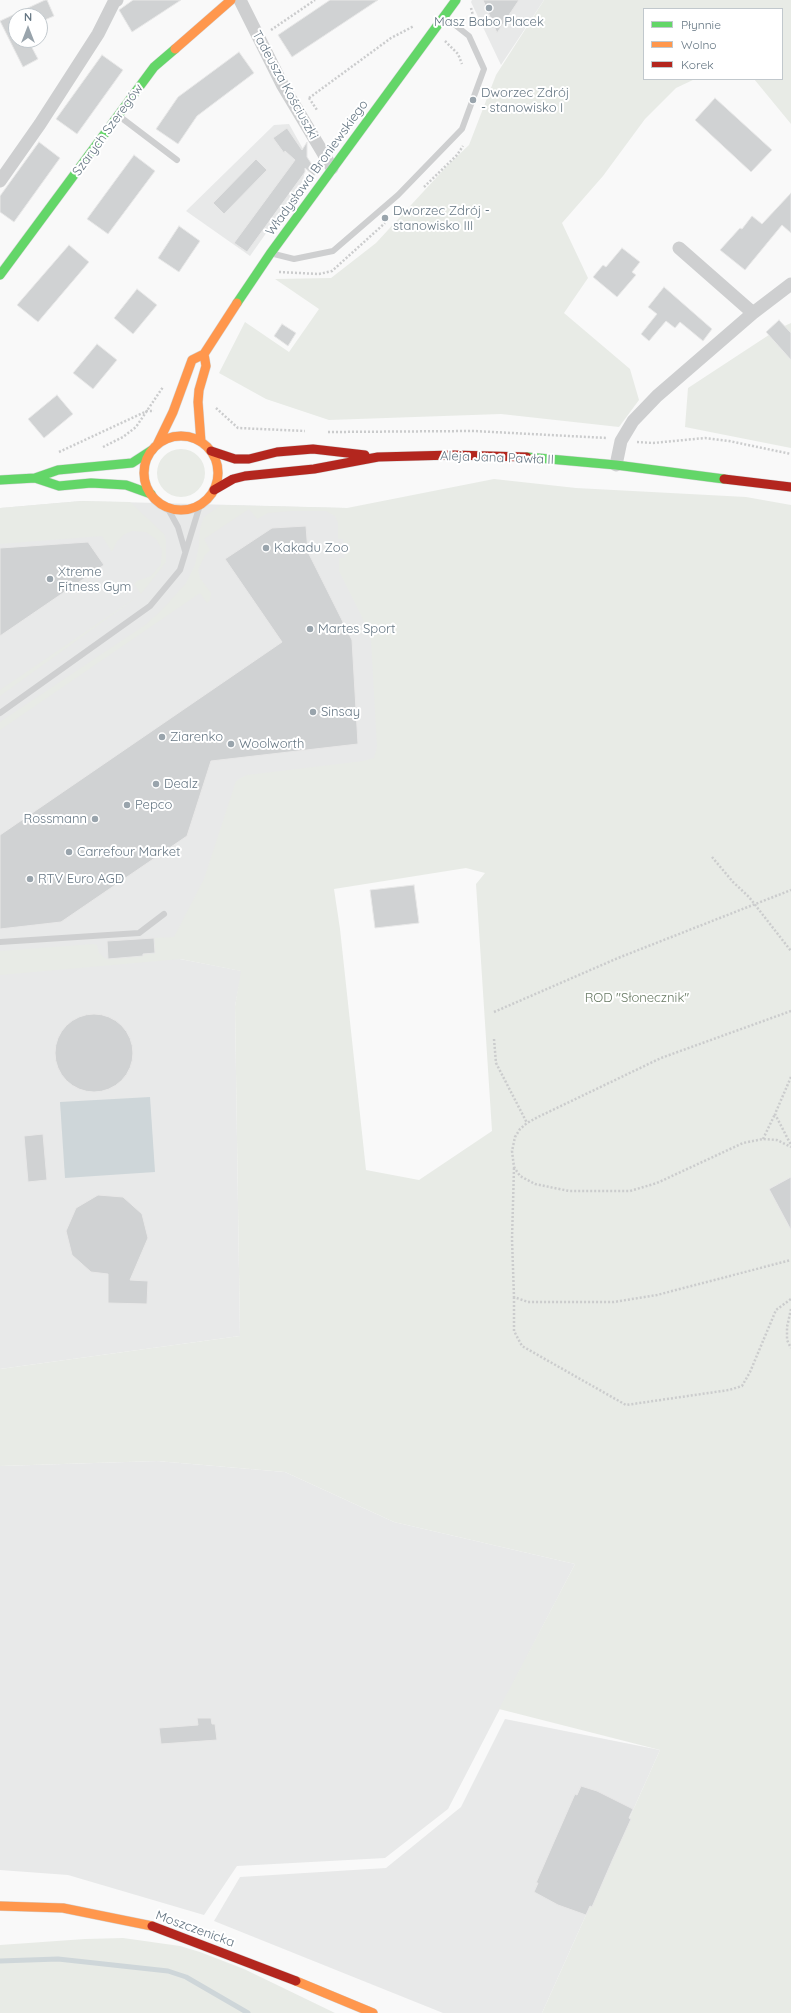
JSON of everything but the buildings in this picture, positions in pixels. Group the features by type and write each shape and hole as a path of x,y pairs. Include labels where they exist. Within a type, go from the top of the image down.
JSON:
{"street":[{"path":"0,181 61,92 98,34 114,2 117,0"},
{"name":"Szarych Szeregów","path":"0,275 154,67 231,0"},
{"name":"Tadeusza Kościuszki","path":"240,0 283,86 332,168"},
{"name":"Władysława Broniewskiego","path":"155,447 173,412 192,360 204,354 270,254 456,0"},
{"path":"679,248 753,313"},
{"path":"616,465 621,440 633,420 657,396 753,313 791,284"},
{"path":"201,442 198,402 199,390 206,366 204,354"},
{"path":"0,480 35,478 58,470 132,463 155,447 175,436 189,437 201,442 211,451 218,470 214,490 200,505 184,509 167,507 151,494 126,485 91,483 60,486 35,478"},
{"path":"151,494 144,475 146,462 155,447"},
{"name":"Aleja Jana Pawła II","path":"211,451 235,459 249,459 277,452 313,449 346,452 378,458"},
{"name":"Aleja Jana Pawła II","path":"214,490 233,479 245,476 300,471 378,458 453,455 526,457 616,465 791,487"},
{"name":"Moszczenicka","path":"0,1906 63,1908 158,1927 276,1972 373,2013"}],"lane":[{"path":"270,254 294,259 333,251 398,195 462,129 484,69 469,36 444,16"},
{"path":"118,116 177,160"},
{"path":"0,713 150,606 180,570 200,505"},
{"path":"167,507 178,527 185,551"},
{"path":"0,942 139,932 164,914"}],"path":[{"path":"269,32 315,0"},
{"path":"309,98 392,38 415,26"},
{"path":"96,451 123,438 136,426 164,385"},
{"path":"55,453 147,411"},
{"path":"223,415 238,428 313,432"},
{"path":"320,432 474,431 573,435 653,443 705,438 729,440 791,454"},
{"path":"712,857 733,882 755,904 791,951"},
{"path":"494,1012 618,958 791,890"},
{"path":"791,1010 661,1058 526,1123 515,1137 512,1151 514,1167 512,1239 514,1331 522,1346 626,1405 729,1390 742,1386 750,1372 776,1310 791,1299"},
{"path":"494,1039 496,1063 526,1123"},
{"path":"763,1139 791,1077"},
{"path":"775,1114 791,1146"},
{"path":"514,1167 520,1176 535,1184 569,1191 630,1191 657,1183 744,1143 763,1139 777,1140 791,1146"},
{"path":"514,1297 528,1302 614,1302 657,1296 791,1260"},
{"path":"791,1309 787,1327 787,1340 791,1348"}],"shaded area":[{"path":"472,0 544,0 501,65 471,2"},
{"path":"289,124 307,156 303,181 250,256 186,211 274,125"},
{"path":"81,501 347,508 382,631 390,770 180,959 242,971 235,1006 240,1336 0,1369 0,508"},
{"path":"150,1097 155,1172 65,1178 60,1102"},
{"path":"157,1461 285,1472 394,1522 575,1564 448,1809 385,1858 237,1866 204,1915 68,1875 0,1870 0,1466"},
{"path":"505,1719 660,1750 542,2013 443,2013 214,1921 240,1877 386,1868 461,1807"}],"green space":[{"path":"544,0 791,0 791,124 755,80 783,80 783,8 643,8 643,80 693,80 676,88 645,119 603,176 562,223 588,278 564,313 630,369 639,400 619,427 501,414 329,420 266,399 219,373 245,322 289,352 319,309 275,279 331,278 376,243 447,166 469,145 496,75"},
{"path":"791,323 791,448 685,427 688,388 778,329"},
{"path":"176,449 186,449 198,456 205,468 205,478 198,490 186,497 176,497 168,493 161,486 157,478 157,468 161,460 168,453"},
{"name":"ROD \"Słonecznik\"","path":"494,479 576,488 746,497 791,505 791,2013 542,2013 660,1750 499,1709 575,1564 394,1522 285,1472 157,1461 0,1466 0,1369 240,1336 235,1006 241,971 180,959 0,975 0,951 94,944 97,945 99,953 106,959 143,956 143,954 155,953 154,938 174,937 204,879 236,781 238,781 237,780 247,775 363,761 374,758 377,747 371,640 361,615 339,571 339,558 345,558 343,539 338,539 338,523 335,516 326,511 291,511 268,513 257,519 249,509 204,539 210,550 205,555 198,570 200,578 211,593 210,600 207,603 200,593 0,730 0,722 145,625 162,610 186,583 195,565 199,545 200,528 204,517 221,505 347,508","holes":["466,868 485,873 476,884 492,1131 419,1180 366,1170 340,929 334,889"]},
{"path":"81,501 130,502 164,534 166,540 166,562 141,594 134,584 137,581 151,576 161,564 162,551 160,546 156,539 146,532 132,531 125,534 117,541 112,552 102,536 0,544 0,508"},
{"path":"141,594 0,696 0,690"},
{"path":"123,1938 180,1946 200,1952 244,1969 335,2013 0,2013 0,1945"}],"waterway":[{"path":"0,1961 58,1959 168,1971 186,1977 248,2013"}],"traffic: fast":[{"path":"237,303 270,254 456,0"},
{"path":"0,275 154,67 175,49"},
{"path":"0,480 35,478 58,470 132,463 152,450"},
{"path":"527,457 616,465 724,479"},
{"path":"35,478 59,486 91,483 126,485 151,494"}],"traffic: slow":[{"path":"175,49 231,0"},
{"path":"157,445 173,412 192,360 204,354 237,303"},
{"path":"201,442 198,402 199,390 206,366 204,354"},
{"path":"181,436 195,439 207,447 215,459 218,473 215,487 207,499 195,507 181,510 167,507 155,499 147,487 144,473 147,459 155,447 167,439 181,436"},
{"path":"0,1906 63,1908 152,1926"},
{"path":"296,1981 373,2013"}],"traffic: jam":[{"path":"211,451 235,459 249,459 277,452 313,449 365,455"},
{"path":"214,490 233,479 245,476 314,469 378,457 453,455 527,457"},
{"path":"724,479 791,487"},
{"path":"152,1926 296,1981"}],"place":[{"name":"Masz Babo Placek","path":"489,8"},
{"name":"Dworzec Zdrój - stanowisko I","path":"473,100"},
{"name":"Dworzec Zdrój - stanowisko III","path":"385,218"},
{"name":"Kakadu Zoo","path":"266,548"},
{"name":"Xtreme Fitness Gym","path":"50,579"},
{"name":"Martes Sport","path":"310,629"},
{"name":"Sinsay","path":"313,712"},
{"name":"Ziarenko","path":"162,737"},
{"name":"Woolworth","path":"231,744"},
{"name":"Dealz","path":"156,784"},
{"name":"Pepco","path":"127,805"},
{"name":"Rossmann","path":"95,819"},
{"name":"Carrefour Market","path":"69,852"},
{"name":"RTV Euro AGD","path":"30,879"}]}
